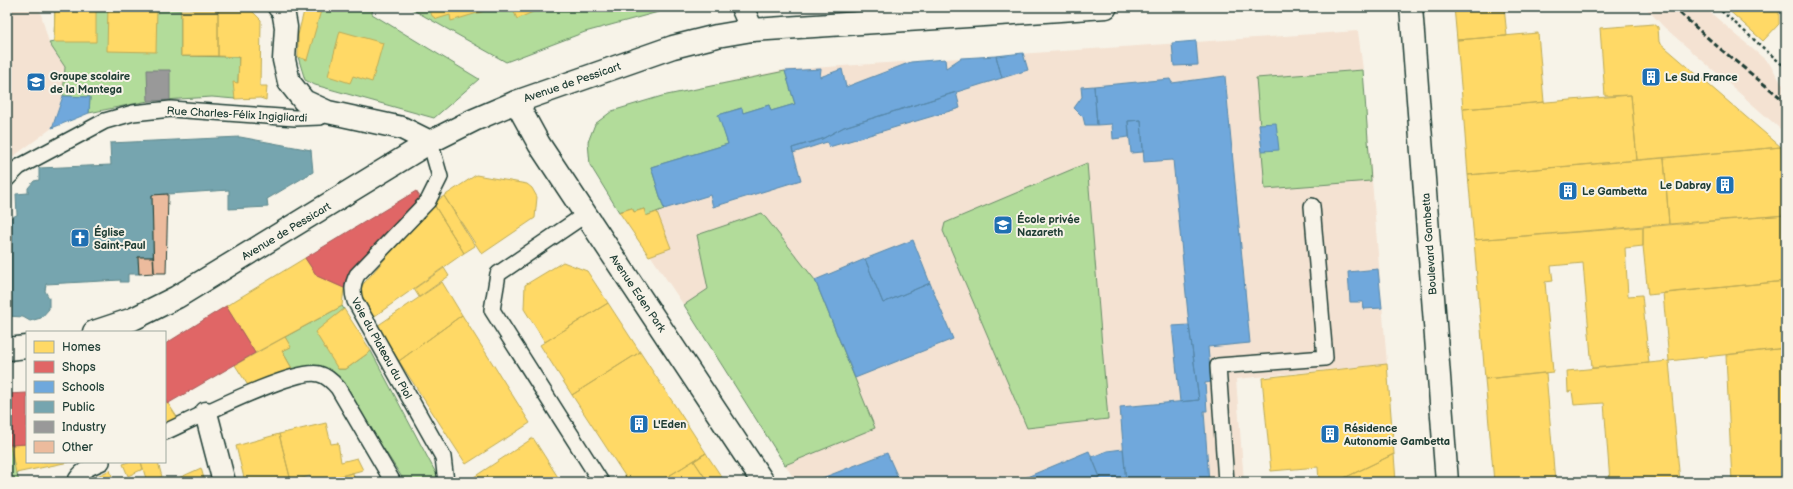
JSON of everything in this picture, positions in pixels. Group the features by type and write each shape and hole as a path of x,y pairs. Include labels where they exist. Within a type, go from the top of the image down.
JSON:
{"street":[{"path":"279,7 283,10 286,27 284,60 289,82 304,101 328,112 402,128 430,142"},
{"path":"742,7 752,30"},
{"name":"Avenue de Pessicart","path":"97,331 133,319 177,297 430,142 474,120 516,102 674,47 717,36 752,30 1068,8 1106,7"},
{"name":"Boulevard Gambetta","path":"1411,7 1447,482"},
{"name":"Avenue Eden Park","path":"516,102 539,144 763,482"},
{"path":"7,350 26,347"},
{"path":"206,413 224,482"}],"lane":[{"name":"Rue Charles-Félix Ingigliardi","path":"7,179 19,167 105,121 133,113 171,109 295,118 320,118 328,112"},
{"name":"Voie du Plateau du Piol","path":"430,142 440,177 428,201 357,275 353,284 352,293 355,301 443,457 446,482"},
{"path":"1226,482 1218,366 1325,358 1312,206"},
{"path":"586,214 498,274 492,310 601,482"},
{"path":"166,432 284,380 308,373 319,374 329,379 338,388 393,482"},
{"path":"75,482 78,475 83,471 100,463"}],"path":[{"path":"1717,7 1786,68"}],"shaded area":[{"name":"Groupe scolaire de la Mantega","path":"7,7 39,7 49,43 65,67 63,96 52,128 7,161"},
{"path":"1645,7 1704,7 1769,63 1782,84 1786,87 1786,134 1664,27"},
{"name":"École privée Nazareth","path":"1358,31 1363,70 1387,364 1236,379 1244,482 796,482 699,328 590,165 588,142 595,124 612,111 662,96 783,70"}],"green space":[{"path":"55,7 124,7 181,10 181,56 239,57 238,83 235,99 212,97 148,101 89,113 90,97 63,96 65,67 49,43 54,42"},
{"path":"307,7 373,7 372,14 479,79 434,118 315,85 305,80 298,57"},
{"path":"408,7 673,8 585,32 506,62"},
{"path":"1363,70 1371,181 1265,189 1256,78"},
{"path":"785,71 795,104 771,111 769,105 743,113 741,108 719,115 728,144 651,167 664,209 646,216 644,209 634,212 632,208 619,212 590,165 588,142 595,124 612,111 662,96"},
{"path":"1087,163 1108,419 1027,428 943,231 945,223"},
{"path":"762,213 815,280 875,428 785,465 684,305 708,289 697,235"},
{"path":"342,306 344,309 333,319 338,369 346,369 371,351 438,477 438,482 405,482 346,390 294,372 282,351 290,347 285,337"},
{"path":"7,445 10,445 19,482 7,482"}],"building: Homes":[{"path":"55,7 96,7 96,42 54,42"},
{"path":"108,7 157,8 156,52 107,51"},
{"path":"305,7 322,7 307,60 298,57 298,35"},
{"path":"429,7 483,7 484,11 451,21 450,15 437,19 432,16"},
{"path":"512,7 544,7 517,19"},
{"path":"1454,7 1504,7 1507,36 1457,40"},
{"path":"1541,7 1606,7 1606,8"},
{"path":"1725,7 1779,7 1779,24 1763,41"},
{"path":"250,9 261,20 260,86 267,86 266,100 260,98 235,99 233,82 238,83 239,57 218,56 218,10"},
{"path":"181,10 218,10 218,56 181,56"},
{"name":"Le Sud France","path":"1654,24 1658,27 1659,42 1781,147 1637,160 1631,95 1605,96 1600,28"},
{"path":"340,31 383,43 372,82 353,76 350,83 328,76"},
{"path":"1538,33 1544,102 1463,109 1457,40"},
{"path":"1631,95 1637,160 1468,175 1463,109"},
{"name":"Le Dabray","path":"1781,147 1786,215 1669,224 1664,158"},
{"name":"Le Gambetta","path":"1664,158 1669,224 1474,240 1468,175"},
{"path":"476,175 527,184 532,188 537,197 535,218 482,254 444,196"},
{"path":"444,196 475,246 464,253 433,203"},
{"path":"433,203 464,253 372,318 359,289"},
{"path":"632,208 634,212 644,209 646,216 657,212 671,248 649,256 619,212"},
{"path":"1786,215 1786,281 1648,295 1643,246 1643,227"},
{"path":"1643,227 1643,246 1625,248 1628,296 1642,295 1649,363 1592,368 1583,263 1551,266 1553,281 1545,282 1553,372 1485,379 1474,240"},
{"path":"305,258 317,276 344,288 342,306 255,353 226,306"},
{"path":"563,262 587,271 608,303 545,342 524,309 525,285"},
{"path":"444,268 449,276 419,297 414,289"},
{"path":"1786,281 1786,348 1669,361 1663,293"},
{"path":"442,282 462,315 399,361 377,326"},
{"path":"608,303 640,352 572,395 540,345"},
{"path":"344,309 371,351 346,369 338,369 315,332"},
{"path":"462,315 530,423 466,464 399,361"},
{"path":"285,337 291,347 282,351 294,372 249,387 235,365"},
{"path":"1786,348 1786,478 1732,482 1726,355"},
{"name":"L'Eden","path":"640,352 706,453 659,482 629,482 572,395"},
{"path":"1669,361 1680,482 1610,482 1604,403 1574,405 1572,391 1568,392 1567,371"},
{"name":"Résidence Autonomie Gambetta","path":"1387,364 1394,454 1336,482 1319,482 1318,467 1271,471 1262,378"},
{"path":"1546,373 1555,482 1494,482 1485,379"},
{"path":"166,400 179,420 166,426"},
{"path":"326,423 331,444 338,443 341,462 357,458 363,470 317,482 312,482 310,476 291,481 279,434"},
{"path":"279,434 291,481 245,482 236,446"},
{"path":"533,438 561,482 477,482 474,477"},
{"path":"26,444 26,463 64,463 16,473 10,445"},
{"path":"706,453 694,461 708,482 659,482"},
{"path":"706,453 725,482 708,482 694,461"},
{"path":"1394,454 1396,482 1336,482"},
{"path":"141,463 143,469 128,476 123,464"},
{"path":"141,463 158,463 162,477 147,482"},
{"path":"201,468 205,482 170,482"},
{"path":"110,470 114,482 85,482 89,480"},
{"path":"353,473 355,482 317,482"}],"building: Shops":[{"path":"416,191 422,200 381,239 344,288 317,276 305,258"},
{"path":"226,306 255,353 167,404 166,343"},
{"path":"26,393 26,444 10,445 7,430 7,394"},
{"path":"1786,478 1786,482 1746,482"}],"building: Schools":[{"path":"1196,41 1198,65 1174,66 1172,43"},
{"path":"1023,53 1028,70 1002,78 996,56"},
{"path":"996,56 1002,78 844,127 822,139 792,148 801,180 713,207 710,195 664,209 651,167 728,144 718,115 742,108 743,113 769,105 771,111 795,104 785,71 821,69 820,77 842,69 846,87 911,62 945,59 946,68 961,58"},
{"path":"1225,76 1250,343 1208,347 1211,382 1205,383 1207,411 1204,411 1209,482 1126,482 1120,407 1199,400 1189,325 1173,160 1144,162 1141,120 1128,121 1129,137 1113,139 1112,124 1097,125 1094,86 1170,79 1172,83"},
{"path":"1094,86 1097,125 1085,125 1083,117 1074,108 1082,97 1081,87"},
{"path":"956,92 960,108 829,147 827,142 793,153 792,148 822,139 844,127"},
{"path":"63,96 90,97 89,113 52,128"},
{"path":"1141,120 1143,152 1131,153 1128,121"},
{"path":"1276,123 1279,150 1262,151 1259,124"},
{"path":"913,240 930,283 883,303 865,259"},
{"path":"865,259 883,303 930,283 953,339 855,378 815,280"},
{"path":"1378,269 1382,308 1364,309 1363,302 1350,302 1348,272"},
{"path":"1189,325 1199,400 1180,402 1172,326"},
{"path":"1123,449 1126,482 1102,482 1092,457 1107,451"},
{"path":"1089,451 1102,482 1015,482"},
{"path":"887,453 900,482 812,482"}],"building: Public":[{"name":"Église Saint-Paul","path":"240,137 311,150 313,172 267,199 268,207 229,209 229,190 152,195 153,257 138,257 139,274 128,274 128,282 120,282 121,280 46,284 45,291 49,298 49,309 41,318 30,321 23,317 7,316 7,219 17,215 16,194 28,193 28,188 34,181 39,180 39,168 111,165 110,143"}],"building: Industry":[{"path":"147,70 170,70 170,100 148,101"}],"building: Other":[{"path":"168,194 166,273 154,273 152,195"},
{"path":"138,257 153,257 154,273 139,274"}],"railway":[{"path":"1673,7 1718,47 1786,102"}],"place":[{"name":"Le Sud France","path":"1651,77"},
{"name":"Groupe scolaire de la Mantega","path":"36,82"},
{"name":"Le Dabray","path":"1725,185"},
{"name":"Le Gambetta","path":"1568,191"},
{"name":"École privée Nazareth","path":"1003,225"},
{"name":"Église Saint-Paul","path":"80,238"},
{"name":"L'Eden","path":"639,424"},
{"name":"Résidence Autonomie Gambetta","path":"1330,434"}]}
